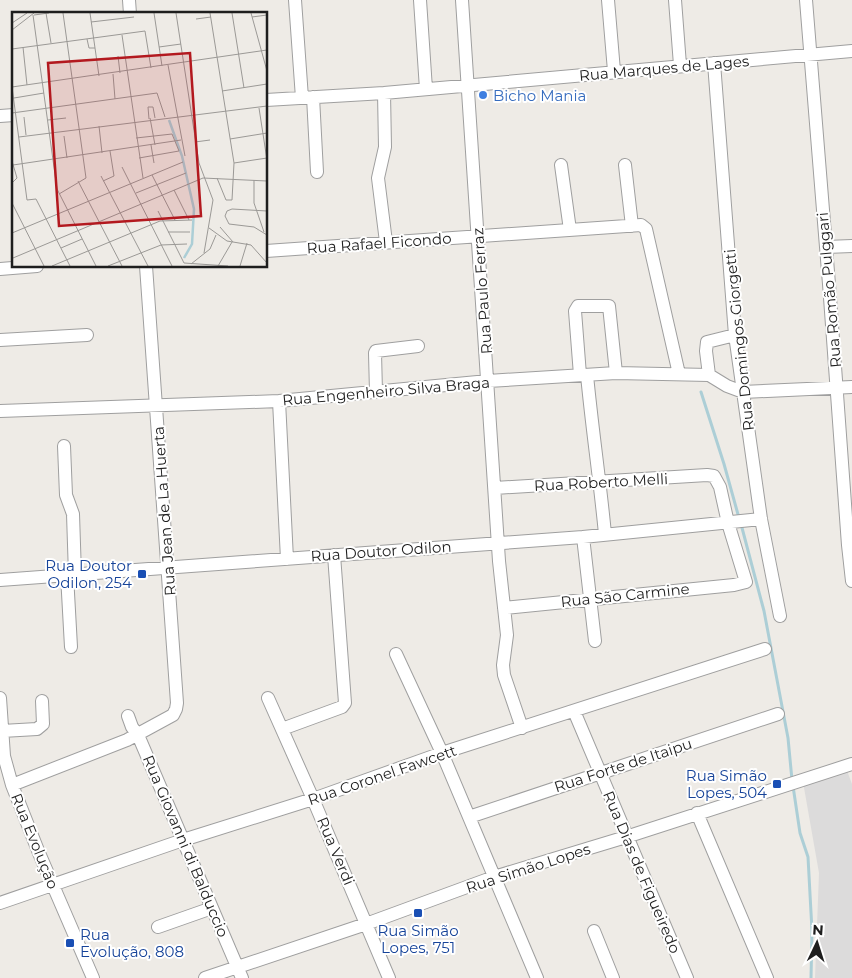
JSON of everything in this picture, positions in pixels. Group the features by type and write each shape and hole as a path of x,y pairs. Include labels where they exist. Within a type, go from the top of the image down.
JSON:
{"street":[{"path":"295,0 317,172"},
{"path":"420,0 426,89"},
{"name":"Rua Paulo Ferraz","path":"462,0 498,543 507,635 503,665 504,675 522,728"},
{"path":"608,0 614,72"},
{"path":"675,0 680,65"},
{"name":"Rua Romão Pulggari","path":"806,0 850,534 852,581"},
{"name":"Rua Marques de Lages","path":"268,100 468,86 680,65 852,51"},
{"name":"Rua Domingos Giorgetti","path":"714,63 735,335 761,519 780,616"},
{"path":"384,93 385,147 378,178 386,242"},
{"path":"560,165 570,230"},
{"path":"625,165 636,225 646,229 679,374"},
{"name":"Rua Rafael Ficondo","path":"268,251 636,225"},
{"path":"826,247 852,246"},
{"name":"Rua Jean de La Huerta","path":"138,735 173,715 176,709 157,406 146,268"},
{"path":"605,534 600,482 575,311 578,306 609,306 616,373"},
{"path":"0,340 88,335"},
{"path":"735,335 707,342 706,351 710,375 722,383 743,392 852,387"},
{"path":"376,392 374,353 376,350 418,346"},
{"name":"Rua Engenheiro Silva Braga","path":"0,411 279,401 488,381 616,373 710,375"},
{"path":"279,401 287,559"},
{"path":"64,446 66,495 73,514 71,647"},
{"name":"Rua Roberto Melli","path":"495,488 714,476 717,480 730,522"},
{"name":"Rua Doutor Odilon","path":"0,580 583,537 761,519"},
{"name":"Rua São Carmine","path":"504,608 734,585 746,582 730,522"},
{"path":"583,537 594,641"},
{"path":"282,729 342,707 344,703 334,555"},
{"name":"Rua Coronel Fawcett","path":"0,903 442,754 765,650"},
{"path":"396,654 442,754 537,978"},
{"name":"Rua Evolução","path":"0,698 4,756 12,785 93,978"},
{"name":"Rua Verdi","path":"268,698 314,798 389,978"},
{"path":"2,731 37,729 41,727 43,724 42,702"},
{"name":"Rua Dias de Figueiredo","path":"574,711 687,978"},
{"name":"Rua Forte de Itaipu","path":"469,817 778,714"},
{"name":"Rua Giovanni di Balduccio","path":"128,716 184,840 240,973"},
{"path":"12,785 138,735"},
{"name":"Rua Simão Lopes","path":"205,978 240,973 494,877 626,837 852,764"},
{"path":"697,813 767,978"},
{"path":"158,927 212,908"},
{"path":"594,931 614,978"}],"shaded area":[{"path":"846,768 852,784 852,978 815,978 819,873 803,782"}],"waterway":[{"path":"701,392 739,518"},
{"path":"741,524 764,611 788,738 792,780"},
{"path":"793,786 800,833 808,857 812,931 811,978"}],"place":[{"name":"Bicho Mania","path":"483,95"},
{"name":"Rua Doutor Odilon, 254","path":"142,574"},
{"name":"Rua Simão Lopes, 504","path":"777,784"},
{"name":"Rua Simão Lopes, 751","path":"418,913"},
{"name":"Rua Evolução, 808","path":"70,943"}]}
